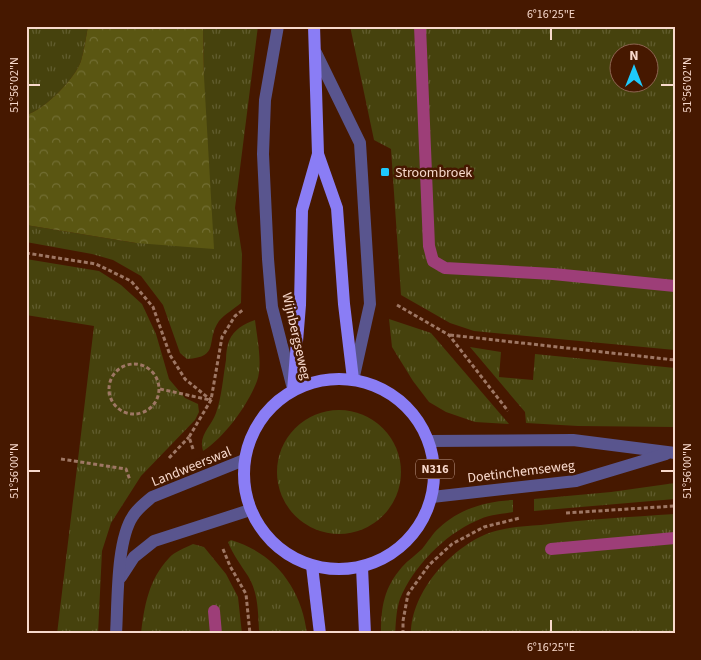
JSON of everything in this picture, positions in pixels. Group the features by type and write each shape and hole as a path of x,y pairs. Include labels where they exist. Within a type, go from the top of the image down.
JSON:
{"main road":[{"name":"Wijnbergseweg","path":"293,390 300,305 302,210 318,154 314,26"},
{"name":"Wijnbergseweg","path":"318,154 337,208 344,304 353,379"},
{"name":"N316","path":"322,379 353,379 378,386 400,399 417,418 429,441 435,469 432,497 422,522 407,542 386,557 362,567 337,569 312,566 286,554 265,534 250,510 244,486 244,460 253,432 269,408 293,390 322,379"},
{"path":"312,566 320,634"},
{"path":"362,567 365,634"}],"street":[{"name":"Wijnbergseweg","path":"278,26 265,100 263,154 272,307 293,390"},
{"name":"Wijnbergseweg","path":"316,53 360,143 370,304 353,379"},
{"name":"Doetinchemseweg","path":"429,441 573,440 673,453"},
{"name":"Doetinchemseweg","path":"432,497 576,481 673,453"},
{"name":"Landweerswal","path":"116,634 124,536 132,517 140,506 152,497 244,460"},
{"path":"119,579 134,557 154,541 250,510"}],"path":[{"path":"26,252 96,264 131,281 153,307 170,355 185,379 211,400 160,389"},
{"path":"449,335 675,360"},
{"path":"138,363 149,368 157,377 160,389 156,401 148,410 137,414 125,413 115,406 109,394 109,383 115,372 126,365 138,363"},
{"path":"61,459 126,470 140,506"},
{"path":"560,514 675,506"},
{"path":"403,634 403,621 408,594 429,565 452,544 484,527 523,517"}],"green space":[{"path":"26,26 88,26 78,68 58,93 41,107 26,115"},
{"path":"88,26 203,26 204,77 214,249 136,243 26,225 26,115 41,107 58,93 78,68"},
{"path":"203,26 258,26 235,208 242,254 241,303 219,321 208,351 198,358 187,359 180,353 163,305 141,276 113,260 92,254 26,242 26,225 136,243 204,77"},
{"path":"350,26 675,26 675,350 474,331 450,323 401,295 391,149 374,140"},
{"path":"26,259 99,271 121,285 142,304 156,334 169,379 185,398 198,404 199,412 195,420 141,476 111,523 102,551 98,634 57,634 94,326 26,315"},
{"path":"389,319 431,333 509,424 475,422 446,412 429,402 413,381 392,347"},
{"path":"255,320 260,359 257,381 235,420 219,438 203,451 202,440 214,418 220,400 229,341 240,328"},
{"path":"470,347 501,352 499,377 533,380 535,354 675,368 675,427 578,426 526,423 525,412"},
{"path":"339,410 363,415 383,428 396,448 401,472 396,496 383,516 363,529 339,534 315,529 295,516 282,496 277,472 282,448 295,428 315,415"},
{"path":"675,483 675,499 534,511 534,499 611,492"},
{"path":"513,500 513,512 489,516 464,527 441,543 431,553 413,575 400,599 395,634 381,634 383,606 391,582 402,567 422,549 437,530 447,521 473,507"},
{"path":"675,514 675,634 411,634 418,602 426,586 449,559 477,538 492,532 516,527"},
{"path":"231,540 261,554 284,575 299,602 307,634 262,634 259,630 254,589 230,547 228,542"},
{"path":"193,544 204,547 226,574 238,597 242,634 141,634 149,593 162,566 171,556"}],"waterway":[{"path":"420,26 429,246 433,261 445,268 553,274 675,286"},
{"path":"551,549 675,538"},
{"path":"214,611 216,634"}],"place":[{"name":"Stroombroek","path":"385,172"}]}
